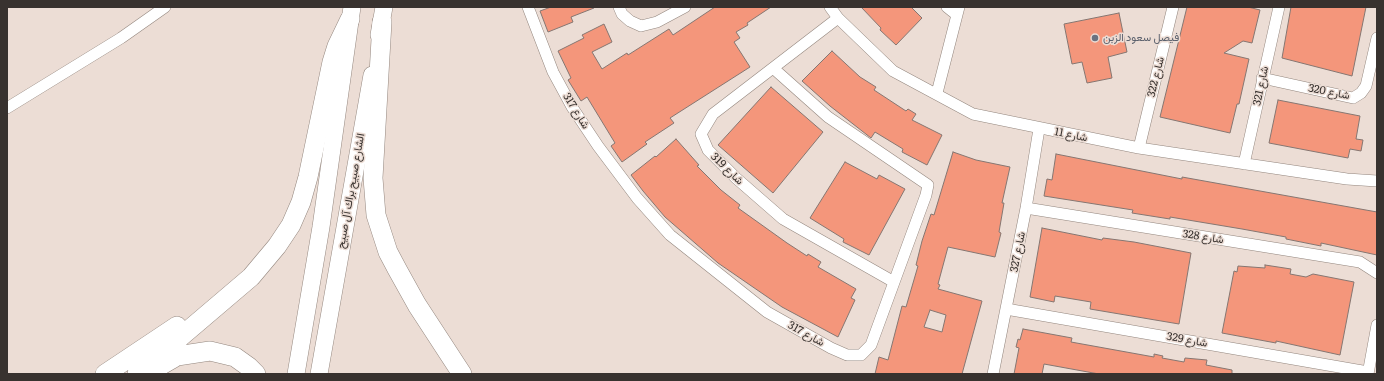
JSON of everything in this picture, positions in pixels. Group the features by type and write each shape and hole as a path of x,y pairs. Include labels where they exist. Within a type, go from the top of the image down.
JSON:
{"highway":[{"path":"137,374 228,298 261,266 291,225 301,202 308,177 336,46 351,13"},
{"path":"383,15 373,198 378,221 388,252 416,305 449,374"},
{"path":"105,374 190,317 261,266"},
{"path":"416,305 462,374"},
{"path":"151,374 161,364 177,356 202,350 225,353 235,357 256,374"}],"main road":[{"path":"296,374 321,227 351,13"},
{"name":"الشارع صبيح براك آل صبيح","path":"319,374 383,15"}],"street":[{"path":"7,108 122,38 165,7"},
{"name":"شارع 317","path":"528,7 553,72 572,107 598,146 637,198 670,235 767,312 836,350 847,355 861,355 871,345 926,195 928,185 828,117 773,68"},
{"path":"619,7 622,14 630,21 641,26 657,22 685,7"},
{"name":"شارع 11","path":"830,7 838,18 893,71 973,114 1039,129 1139,148 1347,179 1377,181"},
{"path":"937,94 958,11 947,7"},
{"name":"شارع 322","path":"1139,148 1173,7"},
{"name":"شارع 321","path":"1244,164 1279,7"},
{"name":"شارع 319","path":"838,18 713,114 701,134 708,150 736,178 783,219 894,282"},
{"name":"شارع 320","path":"1262,78 1353,98 1361,93 1366,86 1377,38"},
{"name":"شارع 327","path":"993,374 1026,208 1039,129"},
{"name":"شارع 11","path":"1347,179 1377,174"},
{"name":"شارع 328","path":"1026,208 1360,262 1377,273"},
{"name":"شارع 329","path":"1006,309 1368,373"},
{"path":"1368,373 1377,325"}],"building":[{"path":"551,7 594,8 571,17 573,22 548,32 540,11"},
{"path":"715,7 771,7 747,23 748,25 736,32 740,38 734,42 750,67 670,118 674,123 645,142 647,144 622,162 611,146 615,143 587,97 581,101 568,80 571,78 558,51 584,38 582,35 604,24 612,42 592,52 602,69 627,53 628,55 669,29 673,35"},
{"path":"861,7 911,7 922,18 896,45 880,30 881,28"},
{"path":"1187,7 1248,7 1260,10 1252,43 1243,41 1224,53 1249,59 1239,104 1237,104 1230,133 1160,117"},
{"path":"1291,7 1366,7 1352,76 1282,58"},
{"name":"فيصل سعود الزبن","path":"1119,13 1127,52 1108,57 1112,78 1087,83 1082,62 1072,64 1064,24"},
{"path":"832,51 860,77 876,87 874,90 906,111 908,109 916,114 912,120 942,135 927,165 902,152 903,149 875,132 871,138 830,106 802,81"},
{"path":"771,87 823,132 773,193 718,145"},
{"path":"1278,100 1360,116 1356,139 1363,140 1361,151 1350,149 1348,158 1269,143"},
{"path":"676,139 699,165 697,166 721,190 740,205 738,208 787,243 807,256 808,254 821,262 818,267 856,289 851,298 855,300 838,337 782,307 718,263 665,217 643,191 631,175 655,156 656,157"},
{"path":"953,152 976,160 1010,167 1002,203 1004,203 999,232 1001,233 995,257 948,247 938,284 940,285 938,289 982,301 962,374 875,374 879,357 888,360 902,306 906,307 918,266 916,265 922,241 931,214 934,215","holes":["930,310 946,315 942,332 924,327"]},
{"path":"1056,154 1182,179 1182,177 1377,212 1377,255 1321,243 1321,246 1286,239 1286,237 1242,229 1170,217 1170,219 1132,213 1133,210 1044,196 1047,179 1052,180"},
{"path":"845,162 877,179 879,175 905,189 869,255 843,242 844,239 810,218"},
{"path":"1042,228 1102,240 1103,238 1134,242 1191,253 1179,324 1090,309 1091,302 1055,296 1054,302 1030,297"},
{"path":"1265,265 1291,269 1290,274 1306,277 1313,274 1354,282 1340,355 1276,341 1276,343 1222,333 1234,271 1237,272 1238,266 1265,268"},
{"path":"1023,329 1072,338 1071,342 1154,357 1154,354 1163,356 1162,358 1184,362 1185,358 1207,360 1206,365 1232,370 1232,374 1099,374 1044,364 1042,374 1014,374 1019,348 1016,347"}],"place":[{"name":"فيصل سعود الزبن","path":"1095,38"}]}
